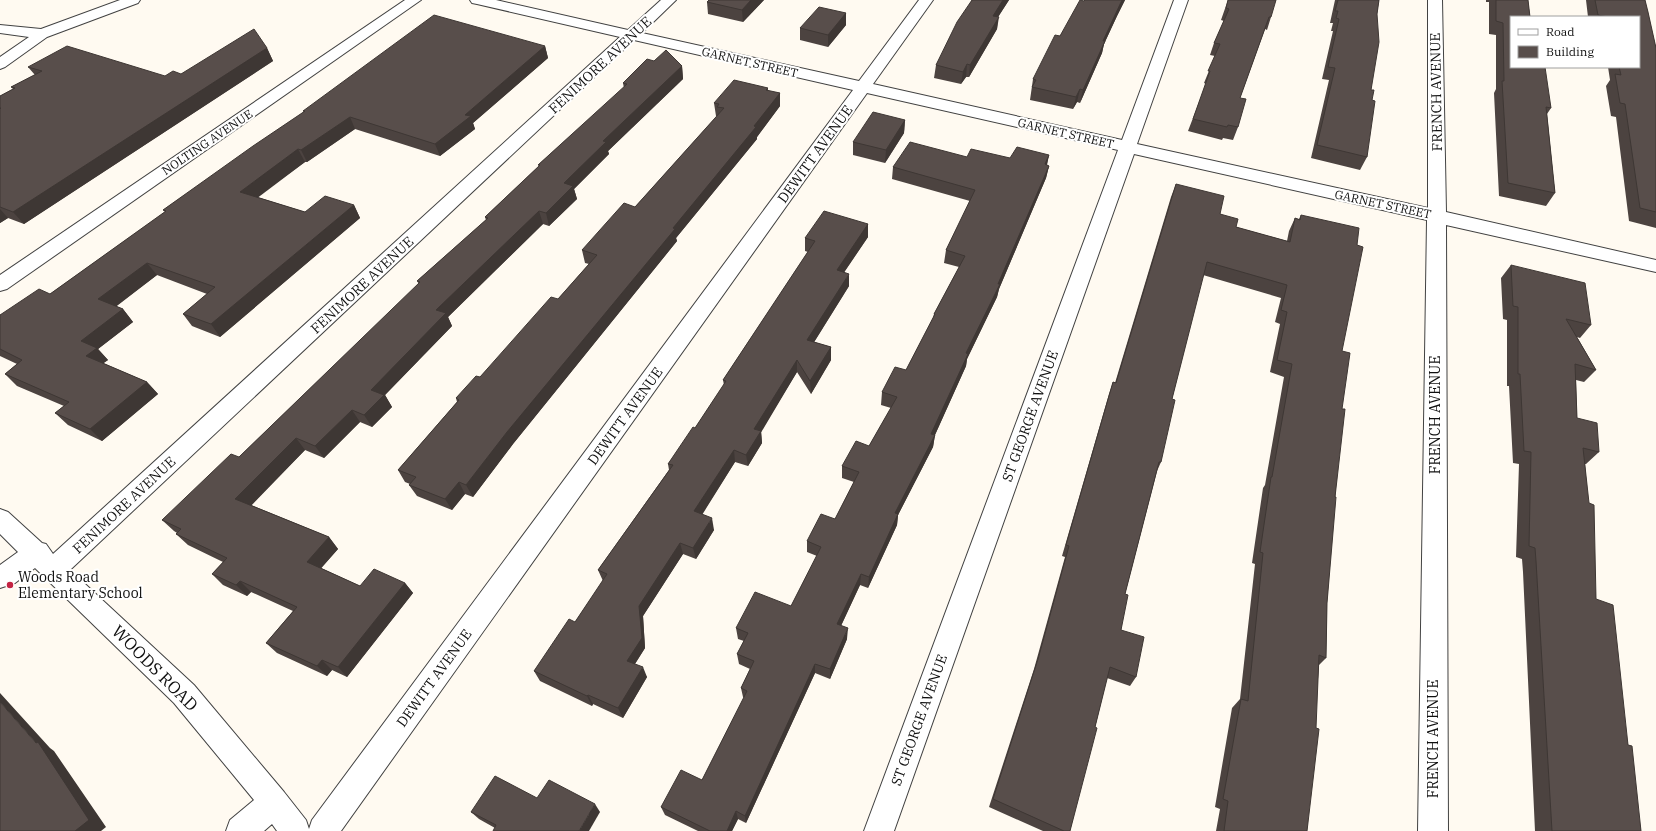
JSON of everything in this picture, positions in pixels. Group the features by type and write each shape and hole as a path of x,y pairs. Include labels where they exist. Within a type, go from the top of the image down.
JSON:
{"street":[{"path":"0,64 42,34 133,0"},
{"name":"NOLTING AVENUE","path":"0,284 414,0"},
{"name":"GARNET STREET","path":"477,0 1436,215 1656,266"},
{"name":"FENIMORE AVENUE","path":"0,577 46,561 632,35 669,0"},
{"name":"DEWITT AVENUE","path":"323,831 926,0"},
{"name":"ST GEORGE AVENUE","path":"879,831 1181,0"},
{"name":"FRENCH AVENUE","path":"1433,831 1437,139 1435,0"},
{"path":"0,29 42,34"},
{"name":"WOODS ROAD","path":"0,518 184,694 274,802 295,831"},
{"path":"241,831 274,802"}],"building":[{"path":"709,0 751,0 742,10 707,2"},
{"path":"972,0 1003,0 993,16 999,17 970,65 967,64 963,72 936,65 957,22"},
{"path":"1080,0 1122,0 1083,90 1080,89 1076,97 1032,87 1036,80 1033,79 1055,35 1060,36"},
{"path":"1228,0 1276,0 1240,98 1246,99 1238,127 1228,125 1227,127 1193,119 1210,71 1208,71 1220,44 1214,43 1229,9 1226,8"},
{"path":"1338,0 1379,0 1377,14 1379,42 1371,90 1374,90 1372,100 1375,101 1367,157 1317,145 1335,68 1328,67 1339,19 1336,18 1338,11 1335,11"},
{"path":"1496,0 1528,0 1530,16 1510,16 1510,68 1545,68 1551,108 1546,107 1555,193 1508,183 1502,81 1504,81 1503,23 1496,21"},
{"path":"1595,0 1645,0 1656,48 1656,212 1640,208 1625,104 1620,103 1615,74 1621,75 1619,68 1640,68 1640,16 1598,15"},
{"path":"819,7 846,13 828,35 800,28"},
{"path":"434,15 545,46 465,115 471,116 435,144 350,117 301,150 298,149 240,192 305,212 325,196 354,205 211,324 183,314 215,287 147,263 98,299 123,309 81,341 97,348 86,356 147,382 90,429 55,413 69,402 5,374 22,360 0,349 0,315 39,289 50,294 166,211 163,210 305,111 303,111"},
{"path":"254,29 267,48 13,212 0,207 0,96 15,88 11,87 42,71 28,67 67,46 165,76 173,71 181,74"},
{"path":"666,50 682,66 603,141 606,142 564,183 573,186 546,213 539,211 436,310 446,313 371,390 384,395 364,415 352,410 315,446 296,438 235,499 329,537 307,562 360,586 374,569 405,583 338,667 322,660 317,666 266,643 297,607 240,581 236,585 212,574 227,558 176,534 181,529 162,520 231,454 239,457 420,282 417,281 488,218 485,217 540,165 538,165 627,84 623,83 647,59 654,61"},
{"path":"734,80 768,88 766,90 780,93 754,126 756,127 673,228 675,229 507,432 466,485 459,482 445,499 409,485 416,477 398,470 459,400 456,398 476,376 480,377 551,297 558,299 597,255 582,250 624,203 635,207 724,108 717,107 719,104 714,103"},
{"path":"873,112 905,120 886,150 853,142"},
{"path":"910,142 967,157 971,149 1010,158 1017,147 1049,155 1045,164 1049,166 998,284 1000,284 966,353 968,354 931,434 935,435 895,513 898,514 869,577 861,574 837,624 848,628 830,669 815,664 745,816 736,811 727,831 710,831 661,807 681,770 702,780 747,691 741,688 754,661 737,654 748,633 736,628 755,592 791,606 821,547 807,541 821,514 835,519 859,472 842,466 856,441 869,446 897,397 882,392 895,367 906,370 965,256 946,250 975,190 893,167"},
{"path":"1176,184 1224,196 1220,214 1238,219 1236,227 1290,242 1295,218 1300,220 1301,215 1359,228 1357,245 1363,247 1342,351 1350,353 1342,409 1345,409 1335,497 1327,603 1326,658 1319,655 1316,728 1319,729 1307,831 1224,831 1228,801 1223,799 1241,699 1248,701 1263,553 1260,552 1271,477 1292,364 1277,360 1287,312 1281,310 1287,285 1207,262 1172,399 1175,400 1161,462 1159,462 1125,594 1128,595 1121,630 1144,637 1136,677 1110,667 1095,727 1097,728 1070,831 1064,831 993,799 1038,659 1069,546 1066,545 1113,382 1116,383"},
{"path":"824,211 868,224 837,270 849,274 807,340 831,347 810,381 797,360 754,429 761,431 746,455 734,450 694,511 712,518 693,548 680,543 639,606 642,638 627,661 643,667 618,708 588,695 587,696 534,671 569,619 575,622 607,574 598,570 673,465 668,464 693,427 695,428 726,381 723,380 815,241 805,238"},
{"path":"1511,265 1585,283 1591,325 1566,319 1596,370 1575,364 1577,418 1597,423 1599,452 1583,448 1589,503 1594,505 1596,599 1613,605 1628,745 1632,746 1641,831 1552,831 1535,548 1529,546 1531,452 1524,451 1520,374 1518,374 1518,307 1513,306"},
{"path":"0,702 36,743 38,742 89,820 75,831 0,831"},
{"path":"495,776 537,798 549,780 595,804 579,831 493,831 496,825 471,812"}],"place":[{"name":"Woods Road Elementary School","path":"10,585"}]}
